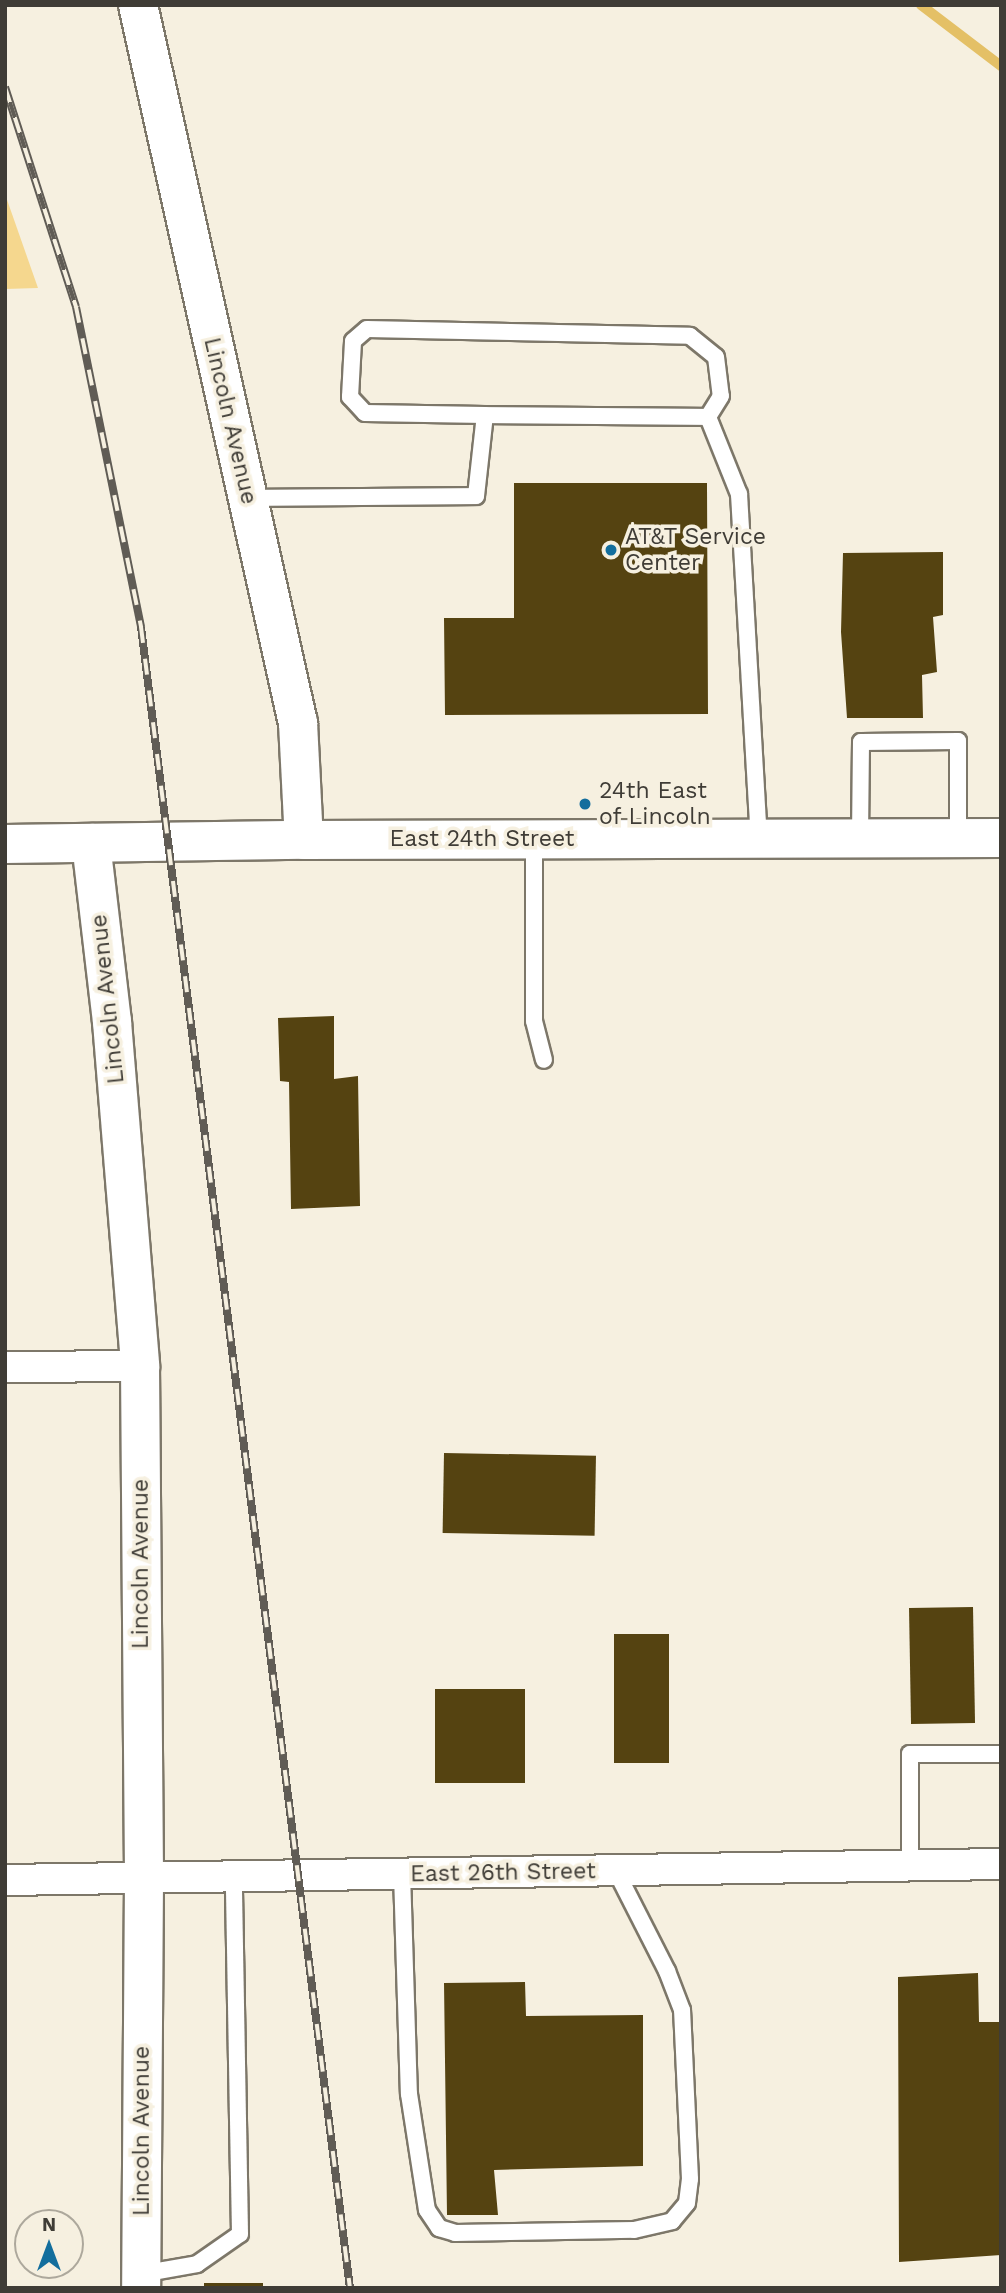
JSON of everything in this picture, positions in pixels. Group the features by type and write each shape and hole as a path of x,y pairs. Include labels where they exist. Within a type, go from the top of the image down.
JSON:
{"street":[{"name":"Lincoln Avenue","path":"138,5 298,723 304,840"},
{"name":"East 24th Street","path":"5,844 534,838 1001,838"},
{"name":"Lincoln Avenue","path":"91,843 112,1022 140,1366 144,1880 141,2281"},
{"path":"5,1367 140,1366"},
{"name":"East 26th Street","path":"5,1880 144,1880 1001,1864"}],"lane":[{"path":"367,329 690,335 716,357 720,396 708,417 365,413 350,397 353,341 367,329"},
{"path":"247,498 476,496 485,415"},
{"path":"708,417 739,494 759,838"},
{"path":"860,838 861,742 958,741 958,838"},
{"path":"534,838 534,1021 544,1060"},
{"path":"909,1865 909,1754 1001,1754"},
{"path":"402,1874 409,2094 426,2210 439,2228 455,2233 634,2230 672,2221 687,2203 690,2179 682,2010 667,1971 616,1871"},
{"path":"141,2281 197,2264 240,2234 234,1878"}],"shaded area":[{"path":"5,194 38,288 5,289"}],"building":[{"name":"AT&T Service Center","path":"514,483 707,483 708,714 445,715 444,618 514,618"},
{"path":"943,552 943,615 933,617 937,672 922,675 923,718 847,718 841,632 843,553"},
{"path":"334,1016 334,1079 358,1076 360,1206 291,1209 289,1082 280,1081 278,1018"},
{"path":"444,1453 596,1456 595,1536 443,1533"},
{"path":"973,1607 975,1723 911,1724 909,1608"},
{"path":"614,1634 669,1634 669,1763 614,1763"},
{"path":"435,1689 525,1689 525,1783 435,1783"},
{"path":"978,1973 979,2022 1001,2022 1001,2255 899,2262 898,1977"},
{"path":"525,1982 526,2016 643,2015 643,2166 494,2170 498,2215 447,2215 444,1983"},
{"path":"204,2283 263,2283 263,2288 204,2288"}],"waterway":[{"path":"921,5 1001,66"}],"railway":[{"path":"5,87 76,307 141,627 350,2288"}],"place":[{"name":"AT&T Service Center","path":"611,550"},
{"name":"24th East of Lincoln","path":"585,804"}]}
